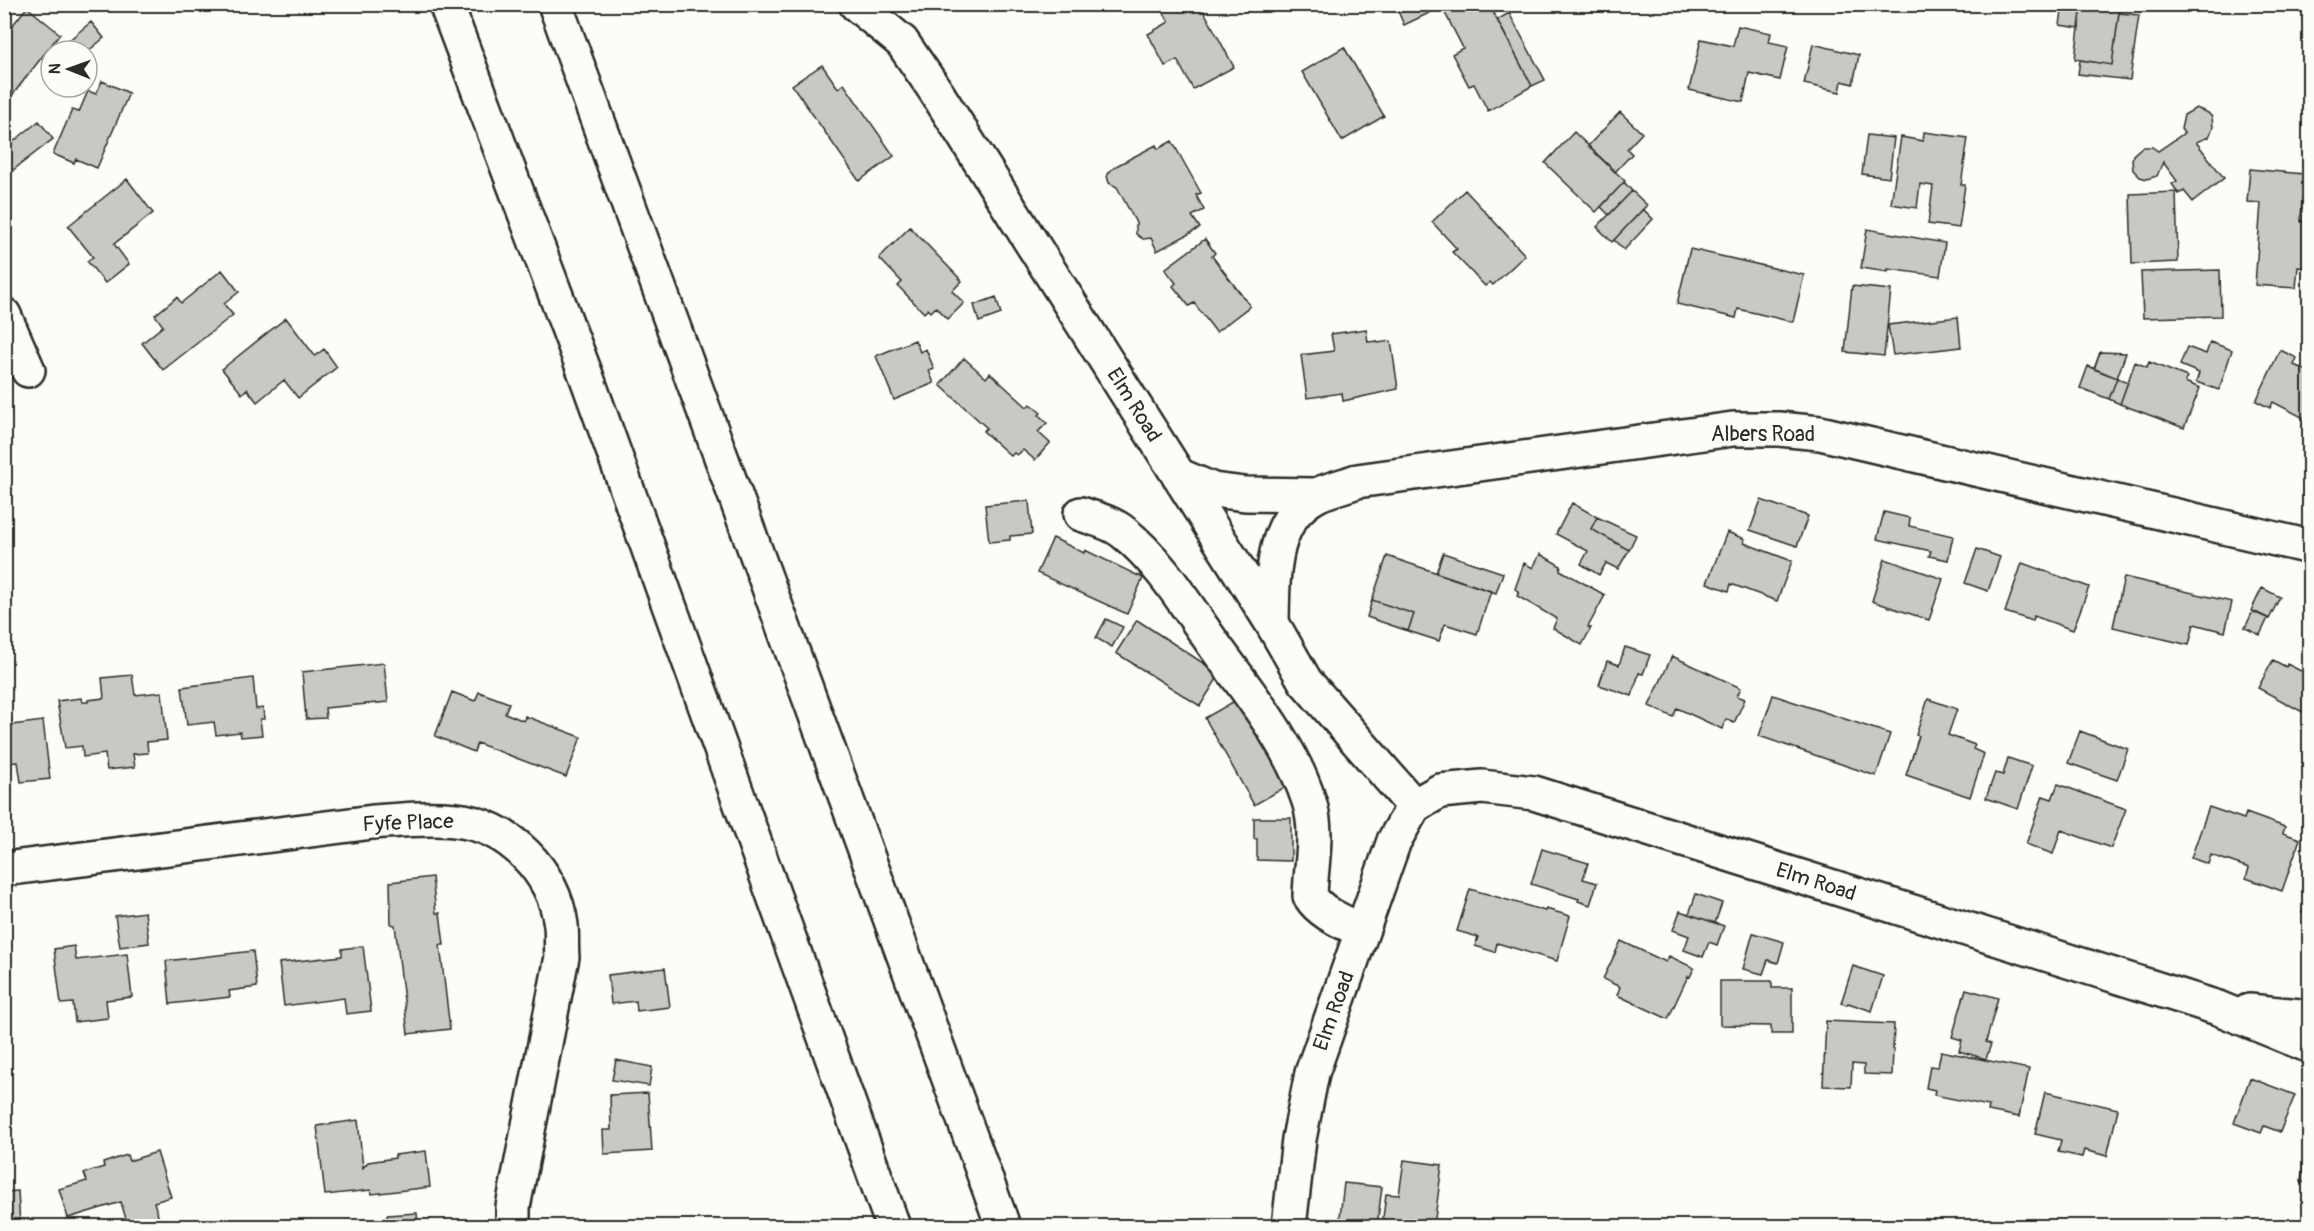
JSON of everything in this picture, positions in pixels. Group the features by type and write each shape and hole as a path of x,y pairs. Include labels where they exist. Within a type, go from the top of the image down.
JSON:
{"main road":[{"path":"446,4 587,378 893,1227"},
{"path":"555,4 1003,1227"},
{"name":"Elm Road","path":"856,4 902,42 936,90 1272,623 1305,681 1414,806"},
{"path":"4,315 28,370"},
{"name":"Albers Road","path":"1272,623 1273,575 1277,546 1295,510 1317,495 1357,481 1732,429 1779,429 1820,433 2310,547"},
{"path":"1179,476 1213,490 1245,494 1317,495"},
{"path":"1081,514 1107,522 1122,531 1143,550 1180,597 1268,722 1298,773 1310,803 1315,835 1310,896 1315,904 1329,914 1362,931"},
{"name":"Elm Road","path":"1289,1227 1299,1139 1312,1073 1394,840 1414,806 1440,791 1482,787 1534,793 2218,1008 2310,1046"},
{"name":"Fyfe Place","path":"4,869 373,822 417,819 456,820 480,825 504,836 523,850 540,872 553,899 560,923 562,957 513,1207 513,1227"},
{"name":"Elm Road","path":"2218,1008 2310,1017"}],"building":[{"path":"1159,4 1200,4 1234,67 1193,89 1177,60 1165,66 1148,34 1169,22"},
{"path":"1395,4 1448,4 1404,25"},
{"path":"1456,4 1489,4 1532,86 1488,111 1474,84 1469,86 1452,54 1463,48 1444,11"},
{"path":"2033,4 2082,4 2079,28 2060,25 2062,11 2033,7"},
{"path":"2082,4 2120,4 2112,65 2075,59"},
{"path":"27,7 60,34 56,39 39,39 39,61 10,98 4,94 4,36"},
{"path":"1509,13 1545,80 1532,86 1497,20"},
{"path":"2119,13 2139,15 2130,80 2078,74 2080,60 2112,65"},
{"path":"91,22 104,38 99,42 99,39 70,39"},
{"path":"1738,26 1771,33 1769,42 1788,46 1780,80 1749,73 1743,102 1689,90 1701,39 1733,46"},
{"path":"1813,44 1859,55 1853,84 1842,81 1840,92 1804,84"},
{"path":"1344,47 1384,116 1342,141 1302,72"},
{"path":"822,65 838,88 844,84 894,156 859,181 792,85"},
{"path":"102,81 129,93 97,168 76,159 74,163 53,154 72,110 79,112 85,99 99,99 99,88"},
{"path":"2196,108 2212,117 2213,127 2209,137 2196,142 2224,178 2193,202 2184,191 2179,194 2172,184 2177,181 2163,162 2157,176 2147,179 2140,177 2133,170 2132,160 2133,155 2142,147 2152,147 2158,151 2184,133 2181,129 2184,115"},
{"path":"1620,112 1642,133 1627,149 1632,154 1615,172 1588,146"},
{"path":"39,121 53,139 8,174 4,169 4,149"},
{"path":"2306,128 2310,128 2310,171 2304,171"},
{"path":"1574,132 1625,181 1596,212 1545,163"},
{"path":"1924,132 1968,138 1961,185 1965,185 1959,228 1928,224 1933,186 1920,184 1917,208 1891,204 1901,137 1923,141"},
{"path":"1867,135 1894,138 1889,178 1862,174"},
{"path":"1172,141 1201,193 1196,195 1204,210 1192,216 1200,228 1157,251 1151,238 1143,239 1136,234 1136,223 1117,187 1109,183 1107,176 1118,165 1156,145 1158,149"},
{"path":"2250,169 2304,174 2301,221 2310,222 2310,268 2298,267 2296,288 2255,285 2261,203 2247,202"},
{"path":"127,179 153,213 114,244 129,264 105,283 87,261 93,257 68,226"},
{"path":"1624,182 1632,191 1609,215 1601,207"},
{"path":"1465,190 1525,255 1493,285 1490,282 1485,286 1452,252 1457,249 1432,222"},
{"path":"1632,191 1647,205 1612,242 1597,227"},
{"path":"2176,192 2178,262 2132,264 2130,194"},
{"path":"1643,209 1653,219 1624,250 1614,240"},
{"path":"910,227 962,281 952,291 964,303 948,319 936,307 931,312 928,309 924,313 898,286 902,282 879,258"},
{"path":"1867,229 1945,243 1940,276 1861,268"},
{"path":"1205,239 1215,253 1212,256 1250,306 1216,332 1194,303 1189,306 1173,286 1176,283 1165,269"},
{"path":"1690,249 1804,275 1793,322 1738,309 1736,318 1677,304"},
{"path":"222,270 239,292 224,304 233,315 163,370 142,343 163,326 155,315 177,297 181,303"},
{"path":"2220,270 2221,316 2143,318 2141,272"},
{"path":"1852,286 1891,290 1884,356 1845,352"},
{"path":"996,297 1001,314 979,322 974,305"},
{"path":"1958,317 1961,347 1893,355 1888,325"},
{"path":"286,318 315,356 324,349 337,367 298,398 284,380 257,402 247,389 242,394 222,369"},
{"path":"1366,329 1368,342 1391,341 1398,389 1343,401 1342,393 1307,398 1301,355 1334,351 1331,334"},
{"path":"915,340 920,352 926,349 934,369 929,371 934,383 894,400 876,356"},
{"path":"2210,342 2232,350 2219,390 2196,382 2199,373 2180,365 2187,347 2206,354"},
{"path":"2280,350 2297,358 2294,365 2310,372 2310,429 2303,426 2306,419 2273,402 2270,408 2256,401"},
{"path":"2100,352 2126,353 2117,378 2094,369"},
{"path":"964,358 986,378 990,373 1027,407 1030,404 1041,413 1039,415 1047,423 1038,432 1050,443 1035,460 1023,450 1011,456 983,431 987,428 940,385"},
{"path":"2135,362 2147,367 2149,362 2187,377 2185,382 2200,388 2184,428 2120,404"},
{"path":"2088,366 2117,378 2109,399 2080,388"},
{"path":"2117,378 2128,382 2120,404 2109,399"},
{"path":"1761,500 1808,516 1797,546 1750,530"},
{"path":"1029,501 1032,534 1010,536 1010,540 989,542 985,505"},
{"path":"1572,503 1597,517 1591,529 1629,550 1618,569 1606,563 1599,575 1581,564 1588,551 1556,534"},
{"path":"1884,512 1910,518 1909,526 1953,536 1948,560 1929,556 1931,551 1877,539"},
{"path":"1597,517 1636,535 1629,550 1591,529"},
{"path":"1727,532 1745,539 1744,543 1792,561 1777,601 1731,584 1729,591 1707,583"},
{"path":"1053,538 1084,553 1085,550 1143,578 1127,614 1037,573"},
{"path":"1977,549 2000,557 1988,591 1965,583"},
{"path":"1443,553 1503,573 1496,593 1436,573"},
{"path":"1540,554 1561,566 1560,570 1605,595 1588,627 1591,628 1582,645 1553,628 1557,619 1517,596 1519,592 1515,589 1524,563 1533,568"},
{"path":"1387,556 1491,591 1477,634 1445,624 1439,641 1408,631 1414,614 1372,600"},
{"path":"1885,559 1943,579 1929,620 1872,601"},
{"path":"2022,563 2089,587 2073,630 2034,616 2033,621 2005,612"},
{"path":"2124,577 2232,602 2225,632 2194,624 2189,645 2113,627"},
{"path":"2262,588 2280,597 2269,619 2251,611"},
{"path":"1372,600 1414,614 1408,631 1367,617"},
{"path":"2253,611 2268,618 2260,635 2245,628"},
{"path":"1106,619 1123,627 1112,647 1096,638"},
{"path":"1137,620 1220,674 1200,706 1116,653"},
{"path":"1625,647 1650,655 1643,674 1639,673 1632,696 1599,685 1607,661 1619,665"},
{"path":"1672,656 1741,688 1737,696 1745,699 1734,723 1726,719 1722,729 1677,708 1673,717 1649,706"},
{"path":"2273,660 2305,673 2310,667 2310,716 2258,688"},
{"path":"384,663 388,702 325,708 326,718 306,719 302,672"},
{"path":"132,675 135,695 162,692 167,740 147,742 148,753 133,754 135,767 107,770 105,754 83,757 82,746 65,748 57,701 81,698 82,702 88,702 88,700 104,698 102,678"},
{"path":"253,678 256,709 263,708 264,719 260,719 262,735 241,737 240,732 216,735 214,722 187,725 182,687"},
{"path":"452,692 475,701 479,692 509,703 505,713 524,721 525,716 581,737 566,777 477,743 474,752 435,736"},
{"path":"1773,695 1890,734 1876,776 1759,736"},
{"path":"1238,699 1272,755 1270,756 1287,786 1254,805 1205,718"},
{"path":"1928,699 1957,709 1948,735 1975,745 1973,749 1984,754 1970,797 1906,775"},
{"path":"43,721 50,779 21,782 18,762 4,763 4,726"},
{"path":"2080,731 2128,749 2117,780 2068,763"},
{"path":"2008,758 2032,766 2018,809 1986,798 1995,773 2003,775"},
{"path":"2058,784 2126,809 2111,848 2061,830 2053,854 2026,844 2043,796 2052,799"},
{"path":"2209,807 2244,819 2246,813 2285,827 2283,833 2300,839 2282,891 2246,878 2249,868 2211,855 2208,864 2191,858"},
{"path":"1254,818 1291,818 1291,861 1257,860"},
{"path":"1542,849 1588,863 1583,879 1597,883 1590,905 1578,901 1579,899 1531,884"},
{"path":"432,877 436,913 440,913 444,945 440,945 450,1029 408,1034 395,925 391,924 390,882"},
{"path":"1470,889 1570,916 1557,961 1497,943 1495,952 1475,946 1478,937 1457,931"},
{"path":"2310,890 2310,916 2302,913"},
{"path":"1696,894 1722,903 1715,923 1689,914"},
{"path":"1680,911 1724,926 1717,945 1709,942 1703,957 1684,950 1689,936 1673,930"},
{"path":"145,912 149,943 120,947 115,916"},
{"path":"1753,933 1784,942 1778,963 1768,960 1763,974 1743,969"},
{"path":"1621,941 1666,962 1669,956 1694,968 1668,1019 1617,995 1620,987 1603,979"},
{"path":"74,946 76,960 127,954 132,997 106,1000 108,1018 75,1022 73,1003 61,1004 54,949"},
{"path":"363,946 371,1011 346,1014 344,998 284,1006 279,963 342,956 342,949"},
{"path":"253,951 257,987 229,991 230,997 170,1004 166,961"},
{"path":"1853,966 1883,976 1872,1011 1841,1003"},
{"path":"665,968 670,1007 637,1011 636,1001 611,1004 608,975"},
{"path":"1720,981 1772,981 1772,988 1792,988 1792,1034 1771,1034 1771,1026 1720,1025"},
{"path":"1966,989 1998,998 1986,1042 1991,1044 1986,1059 1959,1051 1962,1040 1952,1037"},
{"path":"1826,1021 1894,1024 1892,1075 1864,1074 1864,1065 1852,1064 1851,1087 1823,1086"},
{"path":"1941,1051 2029,1069 2019,1117 1988,1111 1989,1106 1934,1095 1935,1090 1926,1088 1930,1066 1938,1067"},
{"path":"616,1060 652,1067 649,1086 612,1080"},
{"path":"2250,1078 2295,1095 2280,1132 2264,1126 2261,1133 2234,1123"},
{"path":"2045,1092 2118,1109 2107,1156 2084,1150 2082,1157 2058,1152 2061,1140 2035,1134"},
{"path":"648,1093 652,1151 604,1154 603,1130 611,1130 610,1095"},
{"path":"358,1120 363,1168 368,1162 395,1158 395,1155 426,1151 430,1187 372,1194 371,1190 325,1195 317,1126"},
{"path":"157,1152 171,1197 154,1202 161,1226 128,1226 121,1202 68,1218 59,1189 87,1181 84,1173 104,1167 103,1163 127,1155 129,1161"},
{"path":"2305,1152 2310,1152 2310,1183 2301,1182"},
{"path":"1404,1160 1442,1165 1434,1226 1382,1226 1386,1194 1399,1195"},
{"path":"1344,1183 1382,1187 1377,1226 1339,1225"},
{"path":"18,1191 20,1226 4,1226 4,1192"},
{"path":"417,1213 418,1226 387,1226 387,1215"}]}
